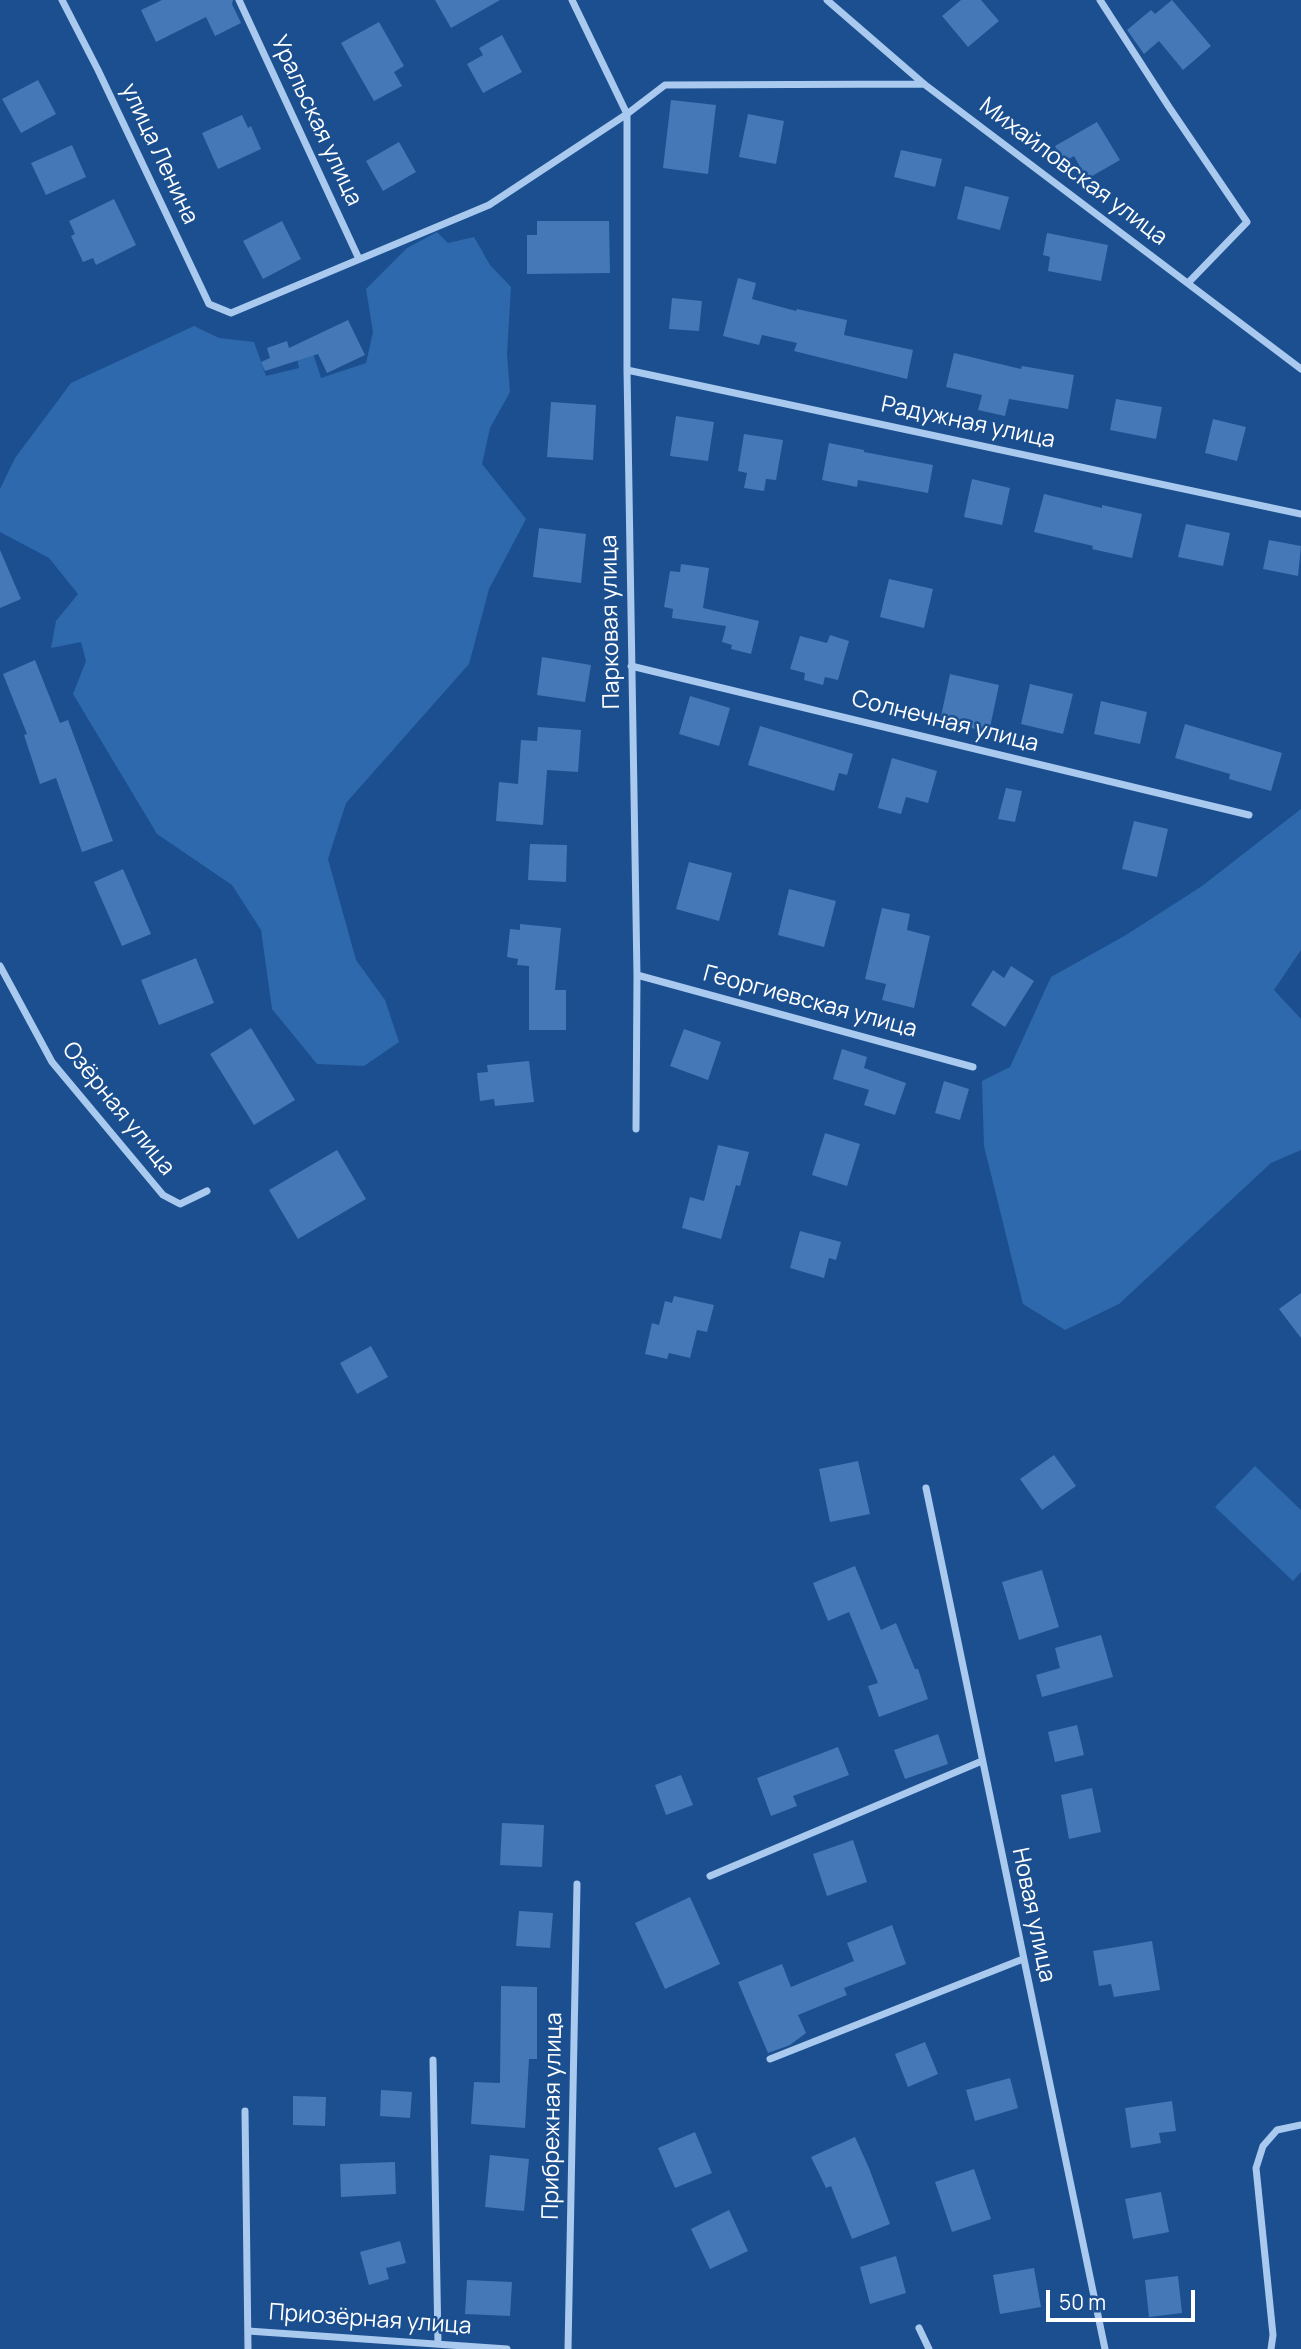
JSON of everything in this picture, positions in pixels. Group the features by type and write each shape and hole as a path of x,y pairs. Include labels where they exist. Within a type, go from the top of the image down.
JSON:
{"street":[{"name":"улица Ленина","path":"62,0 209,304 231,313 359,259"},
{"name":"Уральская улица","path":"239,0 359,259"},
{"path":"572,0 626,114"},
{"name":"Михайловская улица","path":"827,0 924,83 1301,369"},
{"path":"1100,0 1247,222 1188,283"},
{"path":"359,259 489,205 665,85 924,83"},
{"name":"Парковая улица","path":"626,114 627,370 637,975 636,1129"},
{"name":"Радужная улица","path":"627,370 1301,514"},
{"name":"Солнечная улица","path":"631,666 1250,815"},
{"name":"Озёрная улица","path":"0,966 52,1062 163,1195 180,1204 207,1191"},
{"name":"Георгиевская улица","path":"637,975 972,1067"},
{"name":"Новая улица","path":"926,1488 1105,2349"},
{"path":"709,1876 982,1761"},
{"name":"Прибрежная улица","path":"568,2349 577,1884"},
{"path":"770,2059 1023,1959"},
{"path":"433,2060 438,2344"},
{"path":"245,2110 248,2331"},
{"path":"1271,2349 1273,2335 1255,2168 1263,2146 1277,2130 1301,2125"},
{"path":"919,2328 929,2349"},
{"name":"Приозёрная улица","path":"248,2349 248,2331 507,2349"}],"shaded area":[{"path":"437,232 448,243 474,237 490,265 511,287 507,354 510,392 490,428 482,464 526,519 489,589 469,664 346,803 328,859 356,960 385,1000 399,1042 364,1066 317,1064 272,1009 261,930 232,885 157,834 73,694 86,661 81,642 51,648 56,621 78,594 49,558 0,532 0,489 15,458 71,383 194,326 219,338 254,342 266,376 299,368 296,353 311,347 321,378 366,363 373,332 366,289 407,248"},
{"path":"1301,809 1301,950 1274,990 1301,1019 1301,1150 1271,1163 1119,1304 1065,1330 1023,1304 984,1146 982,1081 1010,1067 1051,977 1126,935 1202,886"},
{"path":"1255,1466 1301,1510 1301,1572 1293,1581 1215,1507"}],"building":[{"path":"162,0 233,0 232,4 241,23 215,36 206,17 156,42 141,10"},
{"path":"435,0 500,0 451,28"},
{"path":"961,0 981,0 999,21 968,47 942,16"},
{"path":"1172,0 1211,46 1183,70 1159,41 1144,54 1127,30 1151,10 1155,14"},
{"path":"379,22 404,66 394,72 402,86 374,101 341,43"},
{"path":"502,35 522,72 483,93 467,64 483,55 479,48"},
{"path":"38,80 56,114 21,133 2,99"},
{"path":"671,100 716,105 708,174 663,168"},
{"path":"748,114 784,121 776,164 739,157"},
{"path":"242,115 248,128 251,126 261,149 218,169 202,133"},
{"path":"1097,122 1120,160 1087,179 1074,156 1064,162 1055,146"},
{"path":"399,142 416,172 383,191 366,161"},
{"path":"72,145 86,177 46,195 31,163"},
{"path":"901,150 942,159 935,187 894,177"},
{"path":"965,186 1009,197 1000,230 957,219"},
{"path":"114,199 136,245 96,265 93,258 83,262 71,236 75,234 69,221"},
{"path":"282,221 301,259 263,279 243,241"},
{"path":"537,221 609,221 610,273 527,274 527,235 537,235"},
{"path":"1047,233 1108,245 1101,281 1048,271 1050,257 1043,255"},
{"path":"738,278 756,283 752,299 796,311 797,309 847,320 844,335 913,350 907,379 794,351 797,343 762,335 759,345 723,336"},
{"path":"672,298 702,301 699,331 669,329"},
{"path":"348,320 365,355 327,373 318,354 265,371 261,362 270,358 267,348 287,341 289,348"},
{"path":"954,353 1021,369 1022,366 1074,375 1068,409 1009,399 1005,416 978,410 982,395 946,387"},
{"path":"1116,399 1162,407 1156,439 1110,430"},
{"path":"551,402 596,405 593,460 547,457"},
{"path":"676,416 714,422 708,461 670,456"},
{"path":"1213,419 1246,427 1237,461 1205,453"},
{"path":"744,434 783,440 776,480 766,479 764,491 744,488 747,473 738,471"},
{"path":"829,443 933,465 928,493 858,480 857,487 822,480"},
{"path":"972,479 1010,488 1002,525 964,517"},
{"path":"1044,494 1102,508 1102,505 1142,514 1132,558 1034,532"},
{"path":"1186,524 1230,533 1223,566 1178,557"},
{"path":"539,528 586,534 581,583 533,577"},
{"path":"1269,540 1301,546 1298,576 1263,569"},
{"path":"0,550 21,599 0,608"},
{"path":"681,564 709,568 703,608 759,621 751,654 731,649 732,645 722,642 726,626 672,618 673,609 664,607 670,571 680,572"},
{"path":"889,579 933,589 924,628 880,617"},
{"path":"830,635 849,641 838,680 825,677 823,685 804,680 805,673 790,669 800,636 827,643"},
{"path":"542,657 591,665 585,702 537,695"},
{"path":"35,660 60,723 68,720 113,841 82,852 56,778 40,784 24,735 27,734 3,674"},
{"path":"950,674 999,685 989,732 940,721"},
{"path":"1030,684 1073,694 1063,734 1021,724"},
{"path":"690,696 730,708 719,746 679,734"},
{"path":"1101,701 1147,712 1140,744 1094,734"},
{"path":"1185,724 1282,753 1271,791 1229,779 1230,774 1175,758"},
{"path":"760,726 853,754 847,775 839,773 834,791 748,765"},
{"path":"538,727 581,730 578,772 547,770 543,825 496,821 499,782 518,784 521,740 537,741"},
{"path":"892,758 937,771 928,803 906,797 901,814 878,808"},
{"path":"1006,788 1022,791 1015,822 998,819"},
{"path":"1134,821 1168,829 1157,877 1122,869"},
{"path":"530,844 567,845 566,882 528,880"},
{"path":"689,862 732,873 719,921 676,909"},
{"path":"123,869 151,934 122,946 94,882"},
{"path":"789,889 836,901 824,947 778,935"},
{"path":"882,908 910,914 907,930 930,936 914,1008 882,1000 886,984 865,979"},
{"path":"520,924 561,928 555,990 566,990 566,1030 529,1030 529,966 517,965 518,959 507,957 510,929 520,930"},
{"path":"196,958 214,1003 159,1025 141,980"},
{"path":"1011,966 1034,981 1005,1027 971,1005 993,970 1004,978"},
{"path":"251,1028 295,1100 254,1125 210,1054"},
{"path":"684,1029 721,1042 708,1080 670,1066"},
{"path":"842,1049 867,1057 864,1068 906,1083 895,1115 864,1105 869,1090 833,1079"},
{"path":"529,1061 534,1102 495,1106 494,1099 480,1101 477,1073 488,1072 487,1065"},
{"path":"944,1081 969,1089 960,1120 935,1113"},
{"path":"825,1133 860,1144 847,1186 812,1175"},
{"path":"718,1145 749,1152 740,1186 736,1185 721,1239 682,1228 690,1197 704,1201"},
{"path":"337,1150 366,1199 298,1239 269,1190"},
{"path":"800,1231 841,1242 836,1260 829,1258 824,1278 790,1268"},
{"path":"1301,1293 1301,1338 1279,1309"},
{"path":"674,1296 714,1305 707,1332 697,1330 690,1358 669,1353 667,1359 645,1354 652,1323 659,1325 665,1301 672,1303"},
{"path":"371,1346 388,1377 357,1394 340,1363"},
{"path":"1054,1455 1076,1486 1042,1510 1020,1479"},
{"path":"858,1461 870,1514 830,1522 819,1469"},
{"path":"855,1566 881,1630 896,1623 915,1669 918,1669 928,1699 879,1717 868,1686 878,1683 849,1612 828,1621 813,1583"},
{"path":"1042,1570 1059,1627 1019,1640 1002,1582"},
{"path":"1101,1635 1113,1677 1042,1697 1036,1675 1060,1668 1055,1648"},
{"path":"1077,1725 1084,1755 1055,1762 1048,1732"},
{"path":"938,1734 948,1764 905,1779 894,1750"},
{"path":"838,1747 849,1775 793,1796 797,1806 771,1816 757,1778"},
{"path":"681,1775 693,1805 666,1815 655,1785"},
{"path":"1092,1788 1101,1832 1069,1839 1061,1795"},
{"path":"502,1823 544,1825 542,1867 500,1865"},
{"path":"853,1840 867,1882 827,1896 813,1854"},
{"path":"690,1897 720,1964 665,1989 635,1923"},
{"path":"519,1911 553,1913 550,1948 516,1946"},
{"path":"892,1925 906,1964 844,1988 847,1995 798,2015 806,2033 790,2045 768,2053 738,1982 782,1964 791,1987 854,1961 847,1943"},
{"path":"1152,1941 1160,1990 1114,1997 1111,1984 1099,1986 1093,1951"},
{"path":"501,1986 537,1987 537,2059 529,2059 525,2128 471,2124 474,2082 500,2083"},
{"path":"925,2042 938,2074 908,2087 895,2054"},
{"path":"1010,2078 1018,2108 975,2121 966,2090"},
{"path":"381,2090 412,2092 410,2118 380,2116"},
{"path":"293,2096 326,2097 325,2126 293,2125"},
{"path":"1172,2101 1176,2131 1159,2133 1161,2143 1131,2148 1125,2108"},
{"path":"695,2132 712,2173 675,2188 658,2148"},
{"path":"855,2137 890,2224 852,2239 831,2186 826,2188 811,2157"},
{"path":"490,2155 529,2159 524,2211 485,2207"},
{"path":"395,2162 396,2194 341,2197 340,2164"},
{"path":"974,2169 991,2219 952,2232 935,2182"},
{"path":"1161,2192 1169,2232 1133,2239 1125,2199"},
{"path":"729,2210 748,2251 710,2269 691,2229"},
{"path":"400,2241 406,2263 386,2268 389,2279 369,2285 360,2252"},
{"path":"896,2256 906,2293 870,2304 860,2267"},
{"path":"1034,2268 1041,2307 1000,2314 993,2275"},
{"path":"1178,2276 1182,2313 1149,2317 1145,2280"},
{"path":"467,2280 512,2282 510,2316 465,2314"}]}
